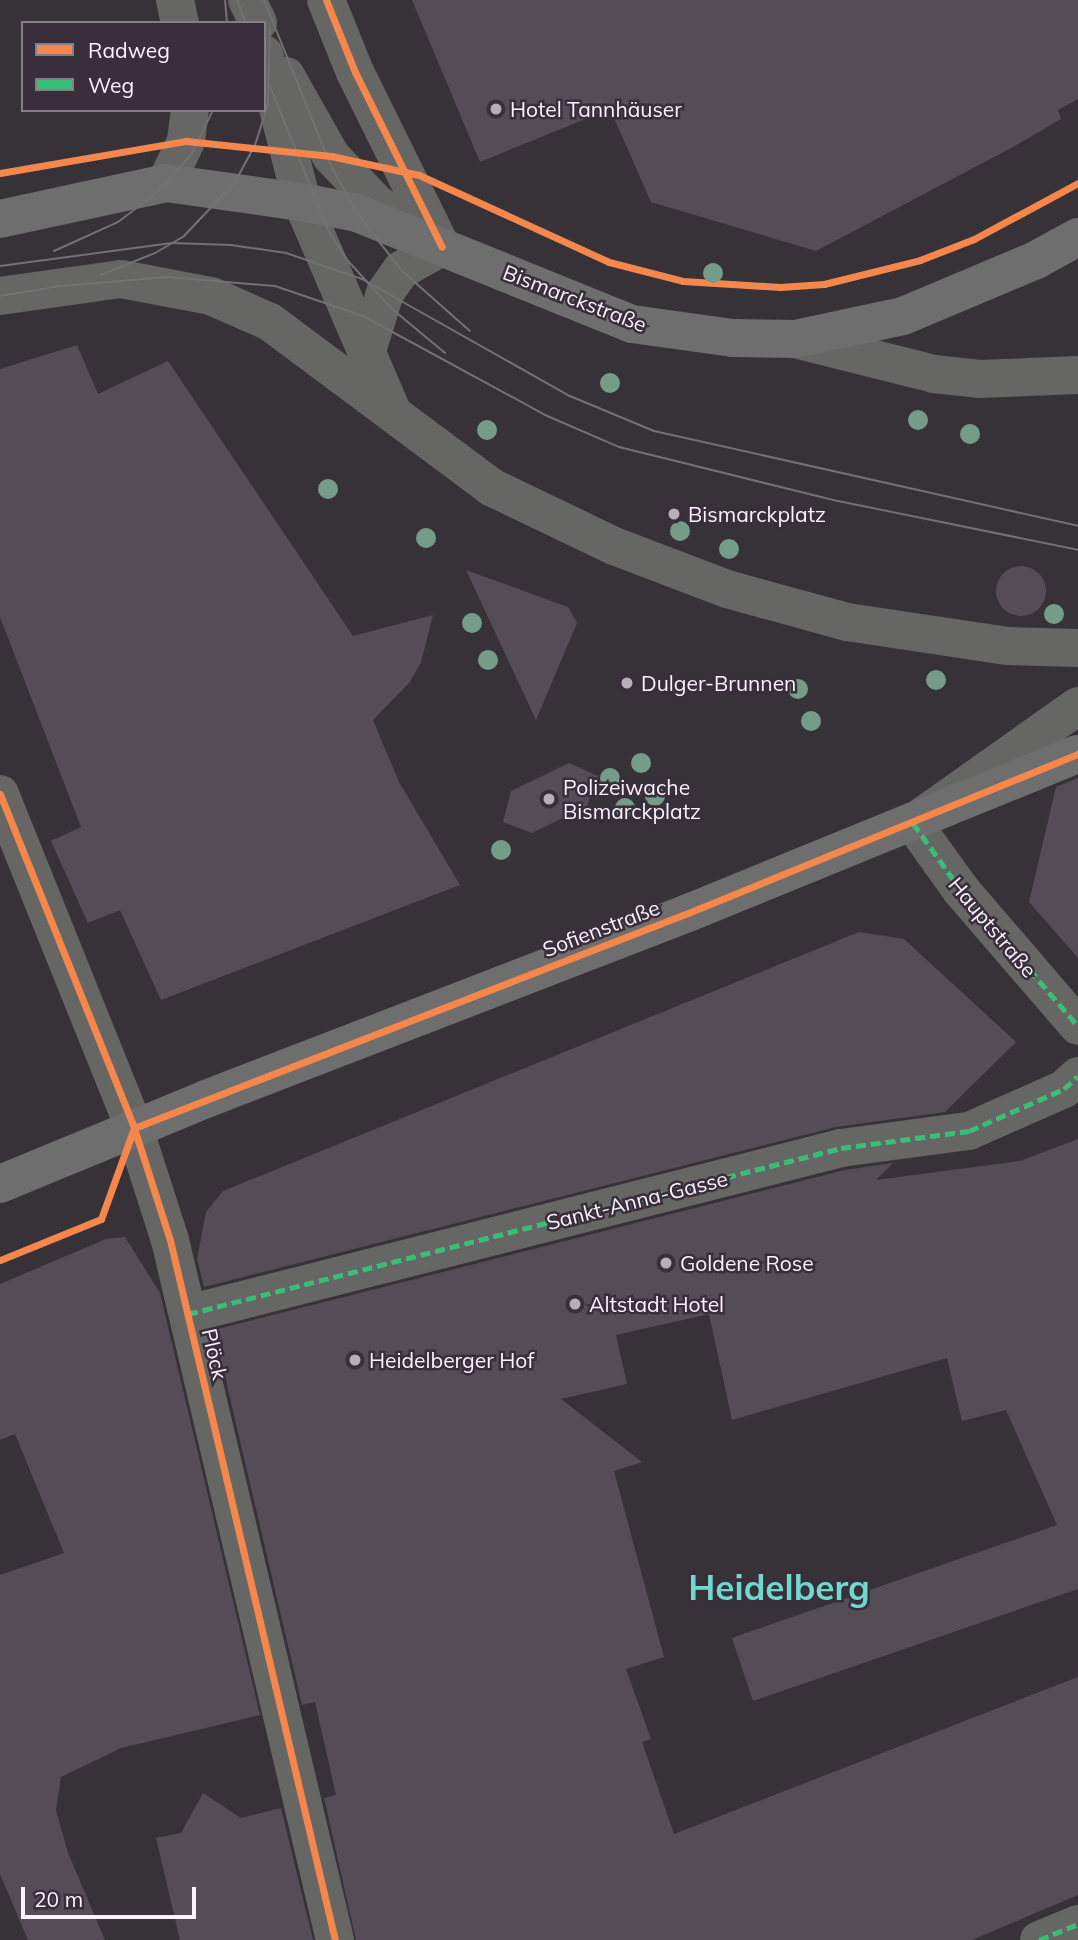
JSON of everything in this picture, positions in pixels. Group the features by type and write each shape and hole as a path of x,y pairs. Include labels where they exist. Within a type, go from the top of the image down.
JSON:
{"main road":[{"name":"Bismarckstraße","path":"166,183 302,202 357,213 632,324 682,334 795,339 903,316 1036,260 1078,237"},
{"path":"0,219 166,183"},
{"name":"Sofienstraße","path":"0,1184 134,1128 913,823 1078,754"}],"street":[{"path":"175,0 180,21"},
{"path":"326,0 355,72 442,247"},
{"path":"266,37 331,156 377,204 442,247"},
{"path":"266,62 302,202 393,413"},
{"path":"166,183 186,142 190,112"},
{"path":"367,351 385,293 401,270 442,247"},
{"path":"0,296 121,279 211,296 270,322 491,487 614,546 727,589 846,622 1008,646 1078,648"},
{"path":"795,339 934,374 979,379 1078,375"},
{"path":"913,823 1078,706"},
{"name":"Plöck","path":"0,794 134,1128 188,1314 335,1940"},
{"name":"Hauptstraße","path":"913,823 961,890 1078,1026"},
{"name":"Sankt-Anna-Gasse","path":"188,1314 841,1148 969,1131 1064,1089 1078,1076"},
{"path":"1039,1940 1078,1924"}],"building":[{"path":"412,0 1078,0 1078,99 1058,110 1061,119 1013,147 816,251 651,202 610,109 480,162"},
{"path":"77,345 98,394 168,361 353,636 433,615 421,662 410,682 373,720 399,782 460,885 161,1000 120,910 88,923 51,841 81,827 0,617 0,369"},
{"path":"1021,566 1039,573 1046,591 1039,609 1021,616 1003,609 996,591 1003,573"},
{"path":"466,570 568,607 577,623 536,720"},
{"name":"Polizeiwache Bismarckplatz","path":"569,763 598,776 587,806 532,833 503,822 511,791"},
{"path":"1078,778 1078,958 1029,902 1056,787"},
{"path":"859,932 904,939 1016,1042 945,1112 836,1127 204,1287 197,1259 206,1212 223,1191"},
{"path":"1078,1139 1078,1589 753,1701 732,1638 1057,1525 1006,1410 962,1421 947,1358 732,1420 709,1314 616,1335 627,1384 561,1399 642,1462 614,1471 664,1657 626,1669 651,1739 642,1742 674,1834 1078,1677 1078,1895 972,1940 356,1940 324,1798 336,1795 315,1702 302,1705 214,1330 845,1170 893,1163 876,1180 1020,1161"},
{"path":"125,1237 160,1293 260,1715 121,1748 61,1777 56,1810 68,1853 105,1940 28,1940 0,1874 0,1575 64,1553 15,1434 0,1440 0,1284 106,1239"},
{"path":"203,1793 241,1818 281,1808 313,1940 180,1940 156,1838 181,1833"}],"tram line":[{"path":"225,0 227,21"},
{"path":"237,0 245,21"},
{"path":"264,0 332,168 357,213 401,270 470,331"},
{"path":"266,110 270,27"},
{"path":"270,86 329,232 348,261 392,309 445,353"},
{"path":"54,251 118,222 163,188 192,153 212,112"},
{"path":"101,275 155,253 184,236 235,182 255,145 265,112"},
{"path":"0,266 173,243 231,245 286,253 362,279 570,396 654,431 1078,526"},
{"path":"51,287 167,277 275,286 363,316 545,415 619,447 838,501 1078,550"},
{"path":"0,296 60,286"}],"marked path":[{"path":"913,823 961,890 1078,1026"},
{"path":"188,1314 841,1148 969,1131 1064,1089 1078,1076"},
{"path":"1039,1940 1078,1924"}],"cycle path":[{"path":"326,0 355,72 442,247"},
{"path":"0,173 186,141 331,156 419,175 609,262 683,281 780,287 824,284 920,260 974,239 1078,183"},
{"path":"134,1128 688,913 1078,754"},
{"path":"0,794 134,1128 170,1240 335,1940"},
{"path":"0,1260 101,1219 134,1128"}],"place":[{"name":"Hotel Tannhäuser","path":"496,109"},
{"name":"Bismarckplatz","path":"674,514"},
{"name":"Dulger-Brunnen","path":"627,683"},
{"name":"Polizeiwache Bismarckplatz","path":"549,799"},
{"name":"Goldene Rose","path":"666,1263"},
{"name":"Altstadt Hotel","path":"575,1304"},
{"name":"Heidelberger Hof","path":"355,1360"}],"district":[{"name":"Heidelberg","path":"779,1587"}]}
